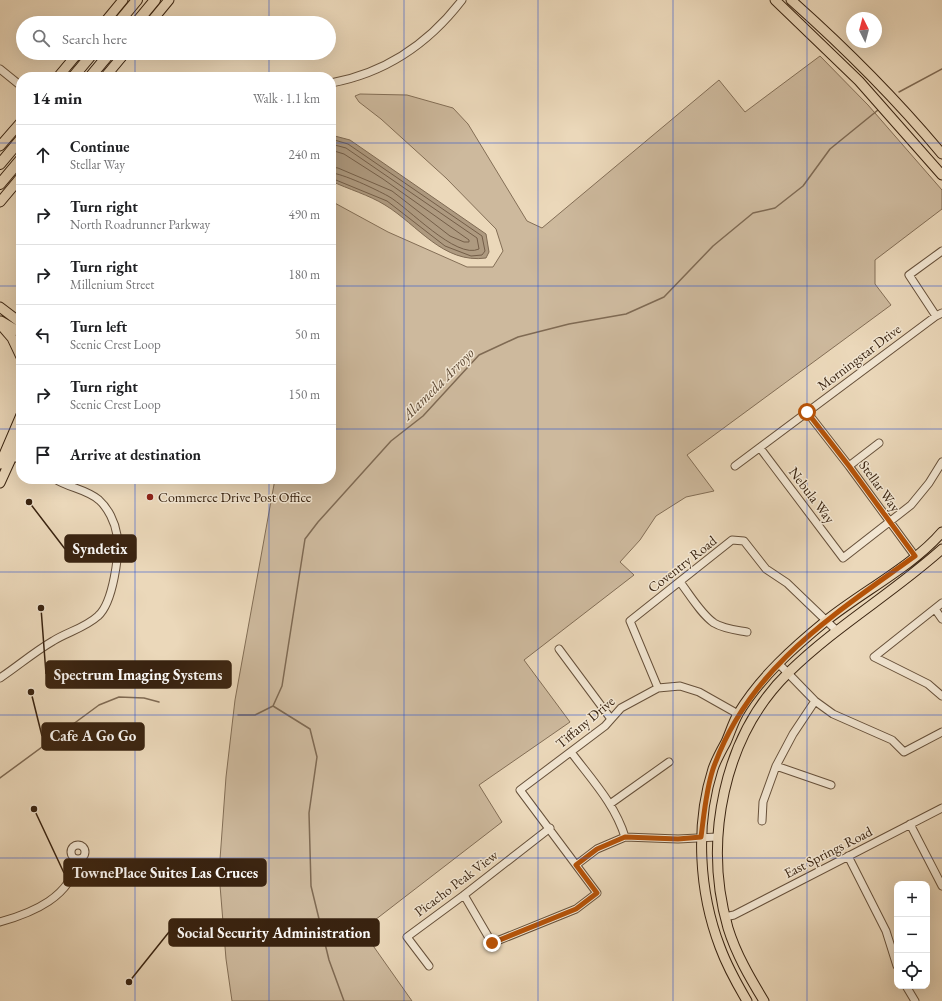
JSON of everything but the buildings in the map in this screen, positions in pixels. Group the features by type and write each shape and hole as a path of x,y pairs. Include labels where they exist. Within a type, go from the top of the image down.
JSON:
{"highway":[{"path":"124,16 138,0"},
{"path":"142,16 155,0"},
{"path":"77,72 87,60"},
{"path":"94,72 104,60"},
{"path":"0,164 16,145"},
{"path":"0,184 16,165"}],"main road":[{"path":"110,16 123,0"},
{"path":"156,16 169,0"},
{"path":"775,0 860,81 942,176"},
{"path":"791,0 876,80 917,124 942,154"},
{"path":"62,72 72,60"},
{"path":"109,72 119,60"},
{"path":"0,146 16,128"},
{"path":"0,202 16,183"},
{"path":"0,307 16,320"},
{"path":"0,321 16,330"},
{"path":"0,324 12,338 16,346"},
{"path":"0,483 16,432"},
{"path":"0,464 16,445"},
{"path":"747,1001 734,979 720,948 709,912 703,873 701,837 705,805 713,769 738,714 778,663 828,620 915,556 942,532"},
{"path":"764,1001 737,952 725,916 717,869 717,837 724,794 738,747 751,722 771,692 788,673 814,649 924,565 942,548"}],"street":[{"path":"336,82 361,76 404,55 437,29 462,0"},
{"path":"0,69 16,82"},
{"path":"939,314 909,276 942,251"},
{"name":"Morningstar Drive","path":"735,466 939,314"},
{"name":"Stellar Way","path":"807,412 849,466 915,556"},
{"path":"849,466 879,443"},
{"name":"Nebula Way","path":"760,448 843,558 890,522"},
{"path":"9,455 16,458"},
{"path":"890,522 911,505 929,483 942,462"},
{"path":"0,678 54,640 80,628 99,616 108,601 117,559 117,535 113,520 99,500 87,492 63,484"},
{"name":"Coventry Road","path":"658,688 630,621 732,540 744,541 766,569 787,583 838,631"},
{"path":"680,582 714,623 725,628 747,632"},
{"path":"942,603 874,656 928,684 942,696"},
{"path":"935,609 942,619"},
{"path":"559,649 611,719"},
{"path":"778,663 815,701 833,714 892,740 904,752 942,732"},
{"name":"Tiffany Drive","path":"550,828 520,790 605,726 621,708 658,688 680,686 699,692 738,714"},
{"path":"762,821 763,802 776,766 793,734 815,701"},
{"path":"571,752 610,804 620,820 625,837"},
{"path":"610,804 669,762"},
{"path":"776,766 831,786"},
{"name":"East Springs Road","path":"725,916 734,915 942,808"},
{"path":"910,824 942,886"},
{"path":"464,895 492,943 576,909 597,893 550,828"},
{"name":"Picacho Peak View","path":"429,966 406,937 464,895 550,828"},
{"path":"576,865 597,849 625,837 678,839 717,837"},
{"path":"848,856 886,931 894,956"},
{"path":"0,922 34,910 62,891 70,880 77,859"},
{"path":"908,989 915,1001"}],"shaded area":[{"path":"820,56 868,105 942,190 942,209 875,260 875,284 891,305 687,455 714,491 686,497 656,516 640,540 620,562 634,575 524,660 570,722 479,785 502,822 362,930 412,1001 232,1001 226,959 219,873 226,777 235,700 274,484 336,484 336,204 388,232 467,267 493,267 503,251 496,229 446,178 381,119 359,102 355,96 360,94 407,95 453,108 468,124 527,221 542,228 719,80 745,112"}],"water":[{"path":"336,136 350,140 486,234 489,252 486,258 471,258 457,255 444,249 397,213 372,198 336,183"}],"waterway":[{"name":"Alameda Arroyo","path":"899,92 942,69"},
{"name":"Alameda Arroyo","path":"238,715 255,715 273,706 282,686 305,539 318,522 391,441 423,416 479,355 518,337 569,324 626,314 664,297 713,246 753,213 775,208 803,186 830,149 878,110"},
{"name":"Alameda Arroyo","path":"0,778 99,705 119,697 144,698 159,702"},
{"path":"273,706 310,729 317,757 309,813 311,886 329,960 344,1001"}],"place":[{"name":"Commerce Drive Post Office","path":"150,497"},
{"name":"Syndetix","path":"29,502"},
{"name":"Spectrum Imaging Systems","path":"41,608"},
{"name":"Cafe A Go Go","path":"31,692"},
{"name":"TownePlace Suites Las Cruces","path":"34,809"},
{"name":"Social Security Administration","path":"129,982"}],"route":[{"path":"492,943 576,909 597,893 576,865 597,849 625,837 642,836 678,839 701,837 705,805 713,769 738,714 760,685 778,663 828,620 915,556 849,466 807,412"}]}
